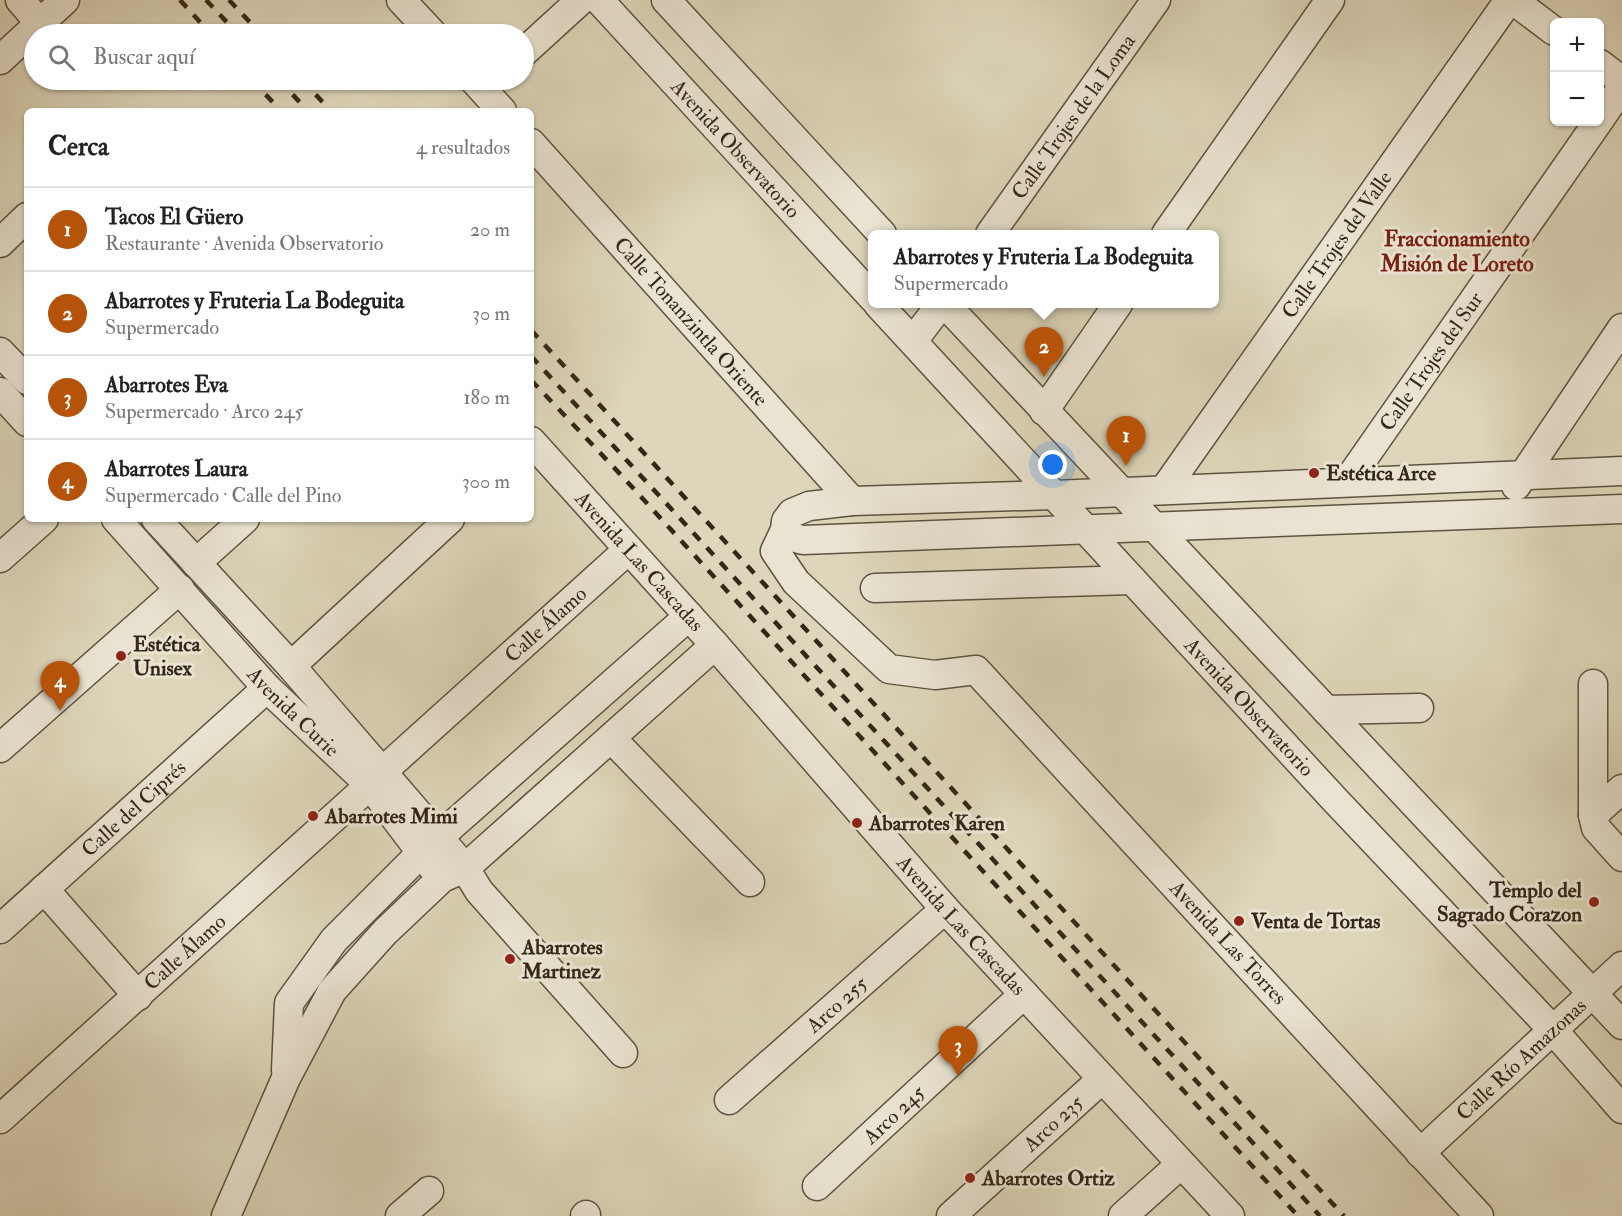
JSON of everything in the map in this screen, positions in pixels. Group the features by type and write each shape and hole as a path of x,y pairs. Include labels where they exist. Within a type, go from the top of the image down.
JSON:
{"street":[{"path":"20,0 40,23 65,0"},
{"path":"401,0 424,24"},
{"path":"534,42 581,0"},
{"name":"Avenida Observatorio","path":"599,0 868,293"},
{"path":"666,0 878,230"},
{"name":"Calle Trojes de la Loma","path":"993,230 1156,0"},
{"path":"1169,230 1330,0"},
{"path":"1511,0 1550,28"},
{"name":"Calle Trojes del Valle","path":"1164,490 1511,0"},
{"path":"0,60 24,38"},
{"path":"1604,68 1622,81"},
{"name":"Calle Trojes del Sur","path":"1604,113 1622,87"},
{"path":"488,90 500,108"},
{"name":"Calle Trojes del Sur","path":"1347,482 1595,126"},
{"name":"Calle Tonanzintla Oriente","path":"534,146 852,501"},
{"path":"0,243 24,220"},
{"name":"Avenida Observatorio","path":"883,308 1335,800 1553,1030 1622,1109"},
{"path":"913,341 939,308"},
{"path":"948,308 1622,1025"},
{"path":"1044,411 1115,308"},
{"path":"1494,515 1524,475 1622,328"},
{"path":"0,352 24,377"},
{"name":"Avenida Las Cascadas","path":"534,446 715,645 945,909 1230,1216"},
{"path":"1622,471 1054,495 852,501 810,506 792,513 786,521 785,530 791,537 802,540 1622,509"},
{"path":"0,558 41,522"},
{"name":"Avenida Curie","path":"119,522 267,688 376,778"},
{"path":"196,563 242,522"},
{"path":"291,666 447,522"},
{"path":"138,542 159,523"},
{"name":"Avenida Curie","path":"159,523 291,666 376,778 431,845 623,1053"},
{"name":"Avenida Las Torres","path":"785,530 775,551 796,582 889,669 935,675 976,670 1479,1216"},
{"name":"Calle Álamo","path":"0,1119 628,549"},
{"path":"875,588 1132,580"},
{"path":"0,748 180,589"},
{"path":"286,1078 289,1003 334,940 431,845 689,616"},
{"path":"226,1216 286,1078 332,991 385,932 462,879 611,738 715,645"},
{"path":"1593,684 1593,815 1596,828 1622,857"},
{"name":"Calle del Ciprés","path":"0,929 267,688"},
{"path":"1326,710 1419,708"},
{"path":"611,738 750,882"},
{"path":"1593,815 1622,789"},
{"path":"44,889 138,996"},
{"name":"Arco 255","path":"729,1100 945,909"},
{"name":"Calle Río Amazonas","path":"1420,1153 1622,966"},
{"name":"Arco 245","path":"817,1186 1024,994"},
{"name":"Arco 235","path":"951,1216 1102,1079"},
{"path":"1123,1216 1181,1164"},
{"path":"400,1216 429,1191"}],"railway":[{"path":"180,0 202,24"},
{"path":"206,0 229,24"},
{"path":"229,0 252,24"},
{"path":"261,90 278,108"},
{"path":"288,90 305,108"},
{"path":"311,90 328,108"},
{"path":"534,333 1344,1216"},
{"path":"534,359 1320,1216"},
{"path":"534,383 622,476 1298,1216"}],"place":[{"name":"Abarrotes y Fruteria La Bodeguita","path":"1044,377"},
{"name":"Tacos El Güero","path":"1126,466"},
{"name":"Estética Arce","path":"1314,473"},
{"name":"Estética Unisex","path":"121,656"},
{"name":"Abarrotes Laura","path":"60,711"},
{"name":"Abarrotes Mimi","path":"313,816"},
{"name":"Abarrotes Karen","path":"857,823"},
{"name":"Templo del Sagrado Corazon","path":"1594,902"},
{"name":"Venta de Tortas","path":"1239,921"},
{"name":"Abarrotes Martinez","path":"510,959"},
{"name":"Abarrotes Eva","path":"958,1076"},
{"name":"Abarrotes Ortiz","path":"970,1178"}],"district":[{"name":"Fraccionamiento Misión de Loreto","path":"1457,252"}]}
